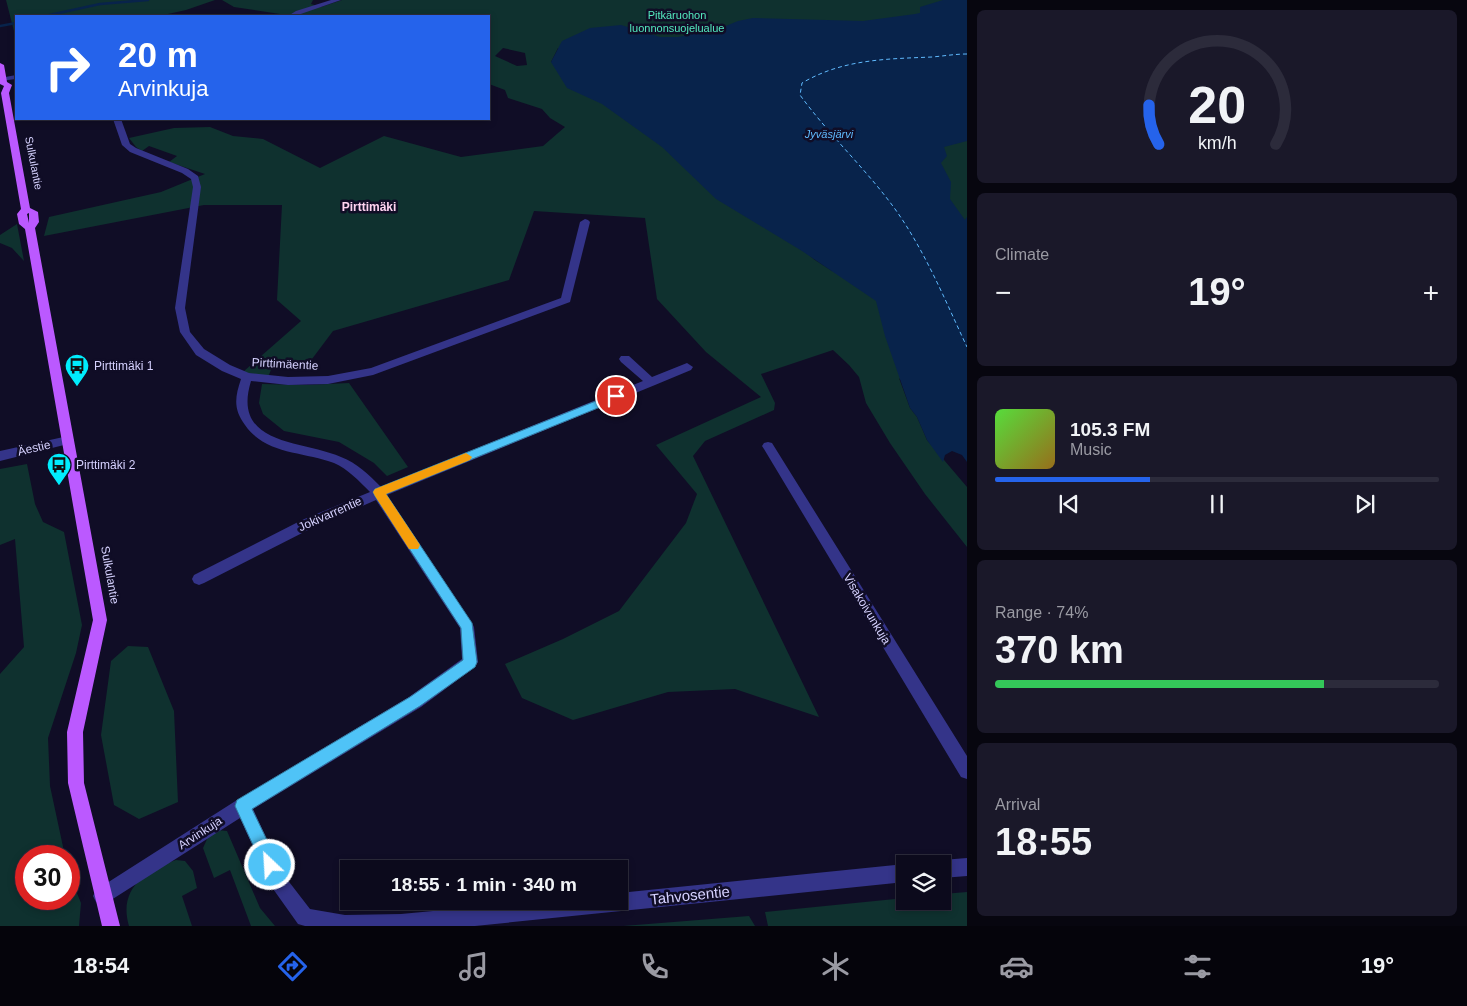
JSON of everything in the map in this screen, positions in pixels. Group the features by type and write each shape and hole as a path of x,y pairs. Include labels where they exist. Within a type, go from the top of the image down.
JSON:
{"main road":[{"name":"Sulkulantie","path":"0,65 2,87 26,209 22,214 23,220 24,224 30,228 100,620 75,732 76,783 102,896 111,926"}],"street":[{"path":"292,15 318,3 338,0"},
{"path":"2,87 15,78"},
{"name":"Pirttimäentie","path":"117,120 126,145 133,150 185,171 195,178 198,187 180,308 185,332 200,352 226,368 247,377 288,381 328,380 373,372 566,300 585,222"},
{"path":"626,359 651,382"},
{"name":"Jokivarrentie","path":"199,579 307,524 379,492 687,367"},
{"name":"Arvinkuja","path":"102,896 243,806 415,702 470,662 467,627 379,492 360,474 338,460 272,443 255,431 243,414 241,396 247,377"},
{"name":"Äestie","path":"0,456 68,440"},
{"name":"Visakoivunkuja","path":"768,446 967,771"},
{"name":"Tahvosentie","path":"243,806 277,880 305,917 345,924 401,923 454,919 896,875"},
{"path":"951,868 967,867"}],"green space":[{"path":"6,0 215,0 164,15 15,15 15,35"},
{"name":"Pitkäruohon luonnonsuojelualue","path":"222,0 313,0 311,4 321,7 342,0 967,0 967,23 558,48 551,62 575,67 815,260 832,271 863,242 901,380 899,378 910,408 917,417 927,440 967,487 967,547 925,494 890,443 866,403 859,377 833,350 761,374 775,403 774,410 705,441 693,456 819,717 735,689 668,692 573,720 522,698 505,664 563,639 619,611 686,523 697,494 656,445 761,397 706,352 657,299 645,218 534,211 509,280 333,331 306,367 273,365 268,377 243,372 301,321 277,300 282,205 204,205 44,236 49,217 161,192 205,174 169,162 177,156 149,146 142,151 129,138 174,128 210,127 233,136 263,139 320,168 384,136 461,157 543,146 565,127 550,118 542,109 508,98 505,90 490,84 490,15 286,15 234,7","holes":["503,48 525,53 527,65 517,66 495,56"]},
{"path":"967,115 967,269 921,145"},
{"path":"17,224 24,261 12,248 0,243 0,235"},
{"path":"349,383 408,467 387,476 374,463 339,442 284,431 263,414 259,403 262,384 307,385"},
{"path":"27,464 35,504 43,522 64,532 82,625 76,653 48,738 50,786 63,845 15,845 15,910 80,910 80,901 81,903 79,926 0,926 0,674 24,647 15,539 0,545 0,469"},
{"path":"128,646 148,647 174,711 178,802 139,819 114,805 101,735 111,661"},
{"path":"217,830 227,831 260,908 275,926 251,926 230,870 214,878 203,848 208,837"},
{"path":"176,860 185,861 193,871 197,888 182,896 192,926 129,926 127,902 137,883 154,870"},
{"path":"967,892 967,926 768,926 765,912 896,899 896,910 951,910 951,893"},
{"path":"749,916 755,926 623,926"}],"water":[{"name":"Jyväsjärvi","path":"943,0 967,0 967,141 944,147 947,156 941,163 951,182 950,199 965,220 967,217 967,462 962,455 952,451 945,455 943,462 927,440 917,417 910,408 885,336 876,301 802,251 716,199 662,147 602,104 567,88 551,62 562,41 590,28 621,25 660,37 678,37 721,28 738,21 753,18 863,21 915,14 920,13 920,7"}],"waterway":[{"path":"50,15 100,4 148,0"},
{"path":"0,26 15,23"}],"ferry route":[{"path":"967,54 881,60 849,65 817,75 802,83 800,95 884,194 906,225 934,276 967,347"}],"slow traffic":[{"path":"413,545 379,492 466,457"}],"place":[{"name":"Pirttimäki 1","path":"77,387"},
{"name":"Pirttimäki 2","path":"59,486"}],"district":[{"name":"Pirttimäki","path":"369,207"}],"route":[{"path":"270,865 243,806 415,702 470,662 467,627 379,492 616,396"}]}
